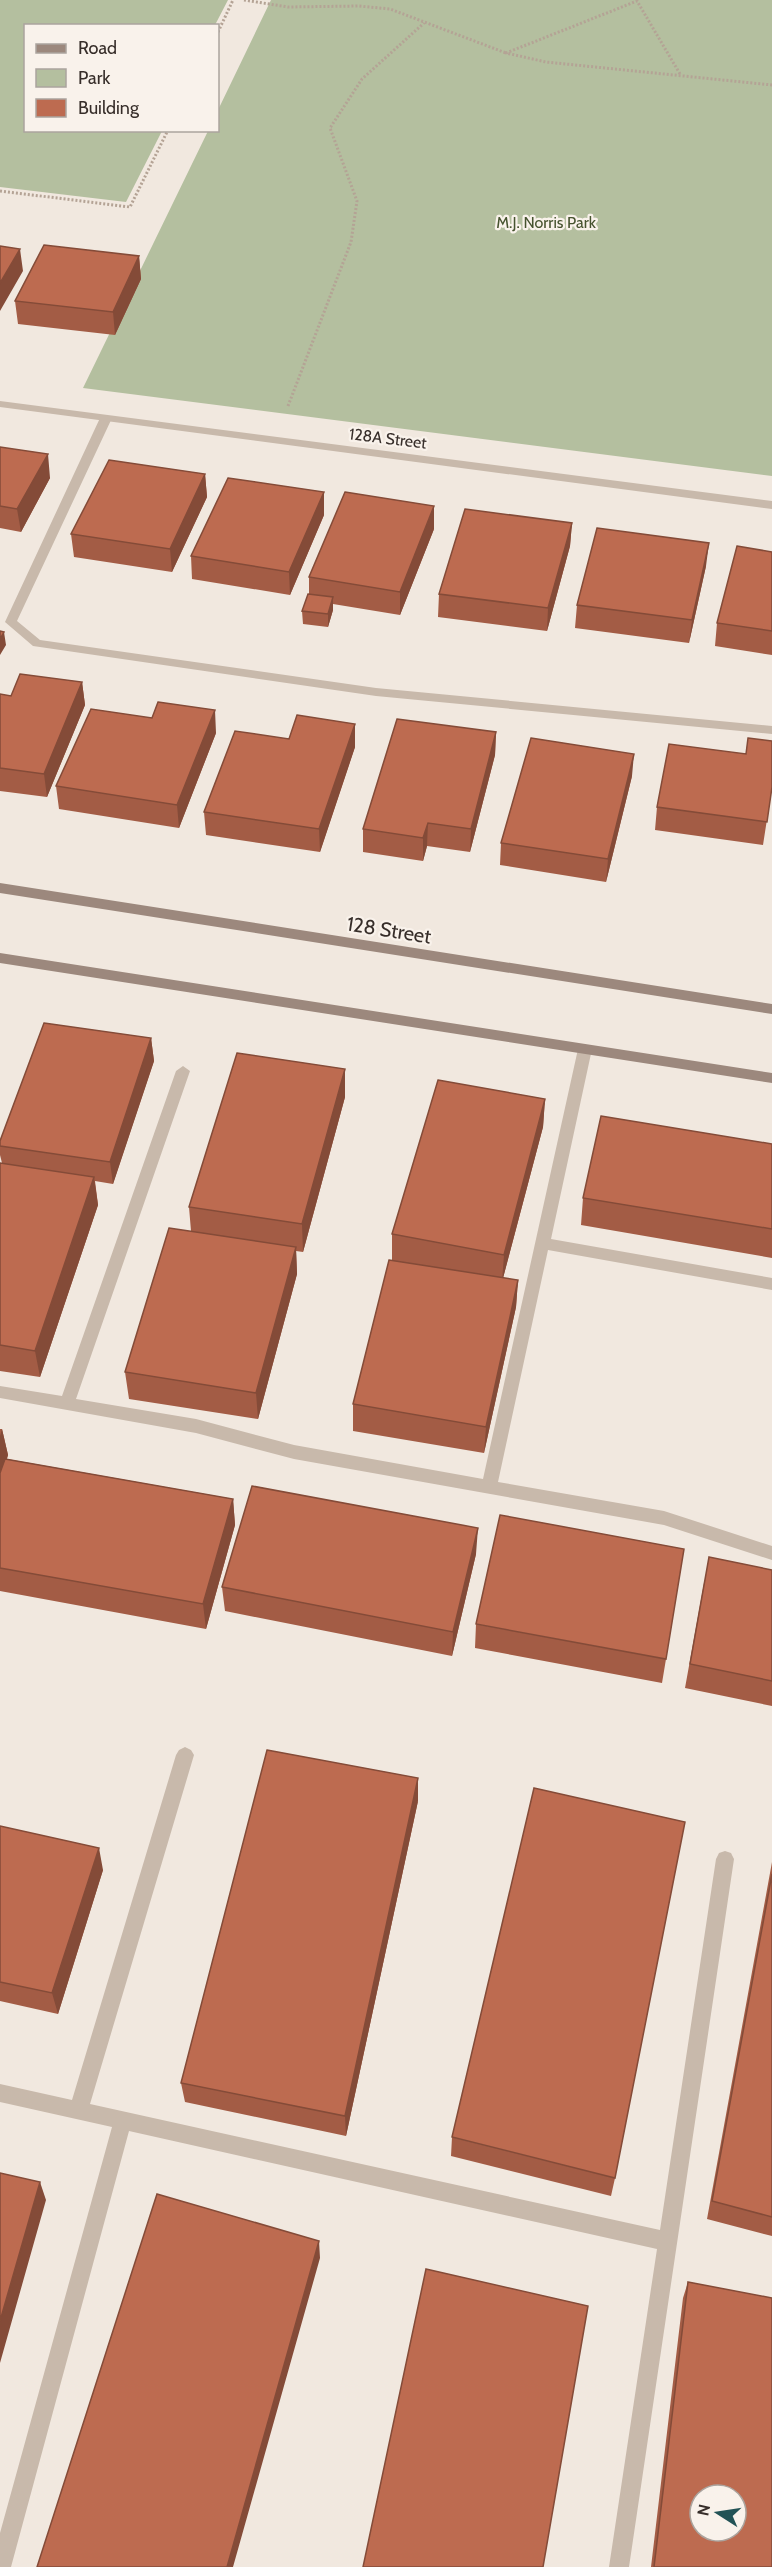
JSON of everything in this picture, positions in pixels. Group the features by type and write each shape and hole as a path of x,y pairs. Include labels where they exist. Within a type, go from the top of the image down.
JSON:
{"main road":[{"name":"128 Street","path":"0,888 772,1009"},
{"path":"0,958 772,1078"}],"street":[{"name":"128A Street","path":"0,404 772,505"},
{"path":"106,418 12,622 37,643 375,692 772,730"},
{"path":"489,1487 585,1048"},
{"path":"67,1403 183,1071"},
{"path":"541,1244 772,1284"},
{"path":"0,1392 196,1426 294,1452 664,1518 772,1552"},
{"path":"78,2111 185,1755"},
{"path":"619,2567 725,1859"},
{"path":"0,2093 666,2241"},
{"path":"1,2567 123,2120"}],"path":[{"path":"219,30 233,0"},
{"path":"244,0 288,7 359,6 390,9 506,53 546,62 772,85"},
{"path":"506,53 639,1 680,74"},
{"path":"286,409 351,242 357,201 330,128 362,79 424,23"},
{"path":"0,191 130,207 167,132"}],"green space":[{"path":"0,0 228,0 216,24 24,24 24,132 161,132 126,202 0,187"},
{"name":"M.J. Norris Park","path":"271,0 772,0 772,476 83,388 208,132 219,132 219,108"}],"building":[{"path":"44,245 139,256 113,312 15,301"},
{"path":"0,246 20,249 0,283"},
{"path":"0,447 48,454 17,509 0,506"},
{"path":"109,460 205,474 170,549 71,534"},
{"path":"228,478 324,492 289,572 191,556"},
{"path":"345,492 434,506 400,592 309,577"},
{"path":"465,509 572,523 548,608 439,594"},
{"path":"597,528 709,543 692,620 577,605"},
{"path":"737,546 772,552 772,631 717,623"},
{"path":"308,594 333,597 328,614 302,611"},
{"path":"20,674 82,682 44,774 0,768 0,694 11,696"},
{"path":"158,702 215,710 177,805 56,786 91,709 152,718"},
{"path":"297,715 355,724 319,829 204,812 235,731 289,739"},
{"path":"397,719 496,732 471,829 428,823 423,838 363,829"},
{"path":"531,738 634,754 608,859 501,843"},
{"path":"748,738 772,741 772,787 767,822 657,807 669,744 746,754"},
{"path":"44,1023 151,1038 110,1162 0,1146"},
{"path":"237,1053 345,1069 302,1224 189,1207"},
{"path":"438,1080 545,1099 504,1255 392,1234"},
{"path":"601,1116 772,1144 772,1229 583,1198"},
{"path":"0,1163 94,1177 35,1351 0,1345"},
{"path":"169,1228 296,1247 256,1393 125,1372"},
{"path":"389,1260 518,1280 486,1427 353,1404"},
{"path":"5,1459 233,1499 203,1604 0,1568 0,1473"},
{"path":"252,1486 478,1528 453,1632 222,1587"},
{"path":"500,1515 684,1549 666,1659 476,1624"},
{"path":"709,1557 772,1570 772,1681 690,1664"},
{"path":"267,1750 418,1778 345,2116 181,2083"},
{"path":"534,1788 685,1822 615,2178 452,2137"},
{"path":"0,1826 99,1848 52,1993 0,1982"},
{"path":"772,1874 772,2217 712,2201"},
{"path":"0,2173 40,2182 0,2321"},
{"path":"157,2194 319,2241 227,2567 37,2567"},
{"path":"426,2269 588,2306 543,2567 363,2567"},
{"path":"688,2282 772,2298 772,2567 654,2567"}]}
